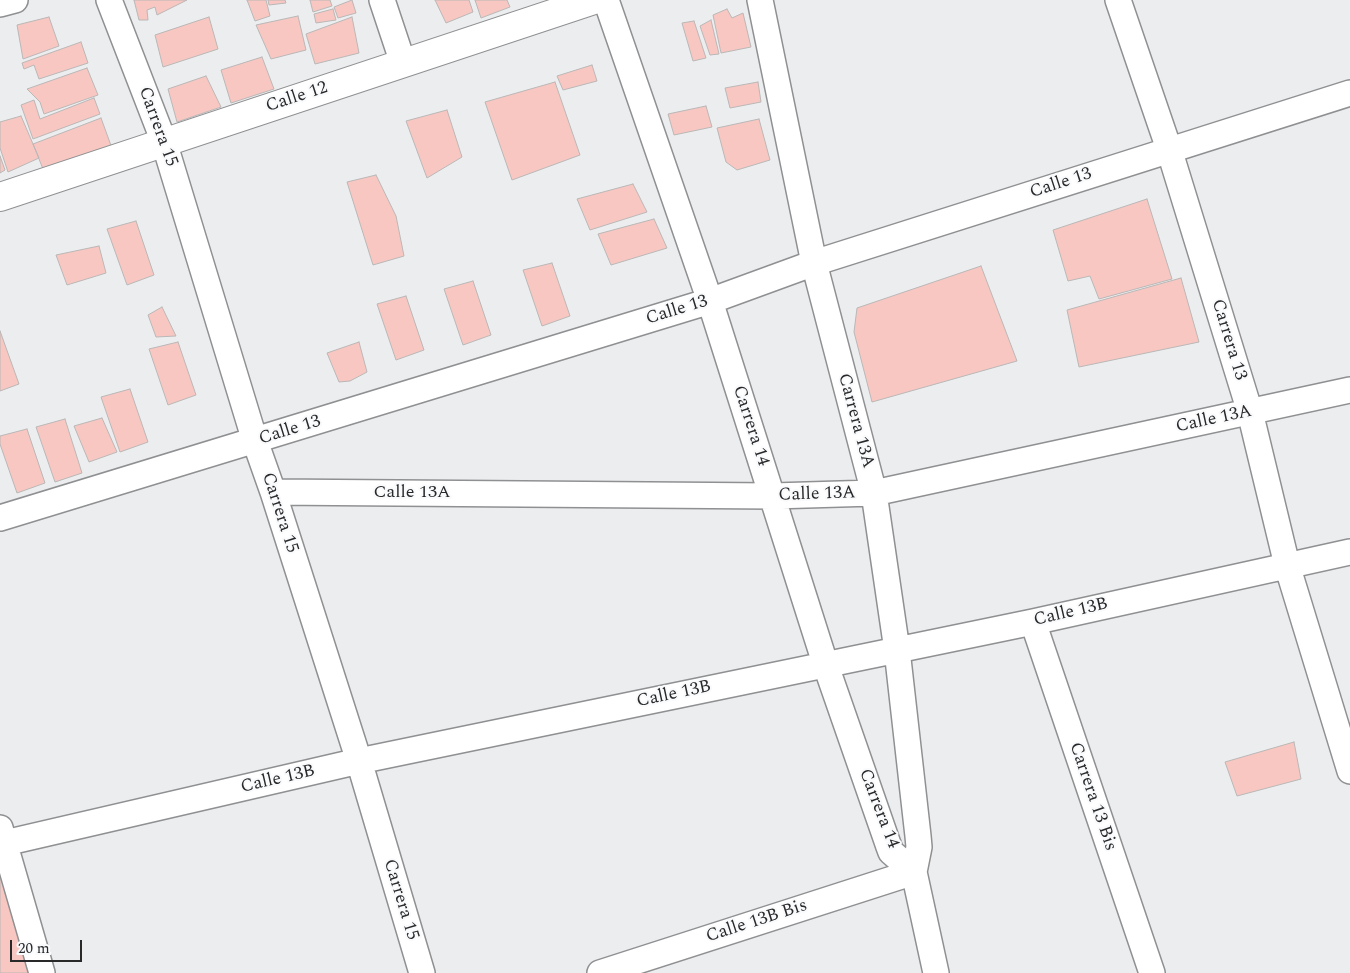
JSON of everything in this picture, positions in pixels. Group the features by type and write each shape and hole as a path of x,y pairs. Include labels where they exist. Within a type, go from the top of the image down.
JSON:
{"street":[{"path":"0,4 15,0"},
{"name":"Carrera 15","path":"109,0 164,142 255,441 359,761 422,973"},
{"path":"382,0 403,63"},
{"name":"Calle 12","path":"0,197 594,0"},
{"name":"Carrera 14","path":"606,0 710,301 825,664 891,852 914,872"},
{"name":"Carrera 13A","path":"760,0 814,263 874,493 897,650 919,847"},
{"name":"Carrera 13","path":"1118,0 1170,149 1250,412 1287,565 1350,770"},
{"name":"Calle 13","path":"0,518 710,301 814,263 1350,93"},
{"name":"Calle 13A","path":"273,492 773,496 874,493 1350,390"},
{"name":"Calle 13B","path":"2,839 359,761 1033,622 1350,552"},
{"name":"Carrera 13 Bis","path":"1033,622 1152,973"},
{"path":"2,839 42,973"},
{"name":"Carrera 14","path":"919,847 914,872 936,973"},
{"name":"Calle 13B Bis","path":"600,973 914,872"}],"building":[{"path":"134,0 187,0 157,15 155,7 147,10 148,20 139,20"},
{"path":"247,0 266,0 270,16 255,21"},
{"path":"268,0 285,0 286,3 269,5"},
{"path":"310,0 330,0 332,6 313,12"},
{"path":"352,0 356,13 338,18 334,7"},
{"path":"435,0 469,0 473,12 446,23"},
{"path":"475,0 507,0 510,7 481,18"},
{"path":"333,9 336,20 316,23 314,14"},
{"path":"727,9 732,18 743,13 751,47 721,53 713,15"},
{"path":"298,16 306,50 271,59 256,25"},
{"path":"49,17 59,46 23,59 17,25"},
{"path":"209,17 218,49 163,67 155,35"},
{"path":"352,17 359,53 315,64 306,34"},
{"path":"711,20 719,54 710,55 700,26"},
{"path":"694,21 706,58 693,61 682,23"},
{"path":"81,42 88,63 39,79 34,65 24,69 22,63"},
{"path":"262,57 274,89 231,103 221,70"},
{"path":"592,65 597,81 563,90 557,76"},
{"path":"87,68 98,95 44,114 40,102 27,89"},
{"path":"206,76 221,107 177,122 168,89"},
{"path":"555,82 580,155 512,180 485,102"},
{"path":"758,82 761,102 730,108 725,88"},
{"path":"94,98 100,114 33,139 21,105 34,100 40,119"},
{"path":"706,106 712,127 674,135 668,114"},
{"path":"447,110 462,157 427,178 406,121"},
{"path":"21,116 39,158 8,172 0,148 0,122"},
{"path":"101,118 113,151 45,174 33,144"},
{"path":"759,119 770,160 737,170 726,162 717,128"},
{"path":"0,156 5,170 0,173"},
{"path":"376,175 396,216 404,256 373,265 347,182"},
{"path":"633,184 647,212 590,230 577,199"},
{"path":"1147,199 1172,279 1099,299 1090,276 1068,281 1053,230"},
{"path":"654,219 667,248 611,265 598,234"},
{"path":"136,221 154,275 127,285 107,229"},
{"path":"99,246 106,273 67,285 56,255"},
{"path":"552,263 570,316 542,326 523,270"},
{"path":"981,266 1017,361 872,402 854,332 857,308"},
{"path":"1181,278 1199,342 1079,367 1067,310"},
{"path":"473,281 491,335 463,345 444,289"},
{"path":"406,296 424,350 396,360 377,304"},
{"path":"162,307 176,336 156,337 148,315"},
{"path":"0,331 19,384 0,391"},
{"path":"178,342 196,395 168,405 149,349"},
{"path":"359,342 367,372 350,381 339,382 327,353"},
{"path":"130,389 148,442 120,452 101,397"},
{"path":"102,418 117,452 89,462 74,426"},
{"path":"65,419 82,473 55,482 36,427"},
{"path":"27,429 45,483 17,493 0,444 0,436"},
{"path":"1294,742 1301,779 1237,796 1225,762"},
{"path":"0,858 38,973 0,973"}]}
